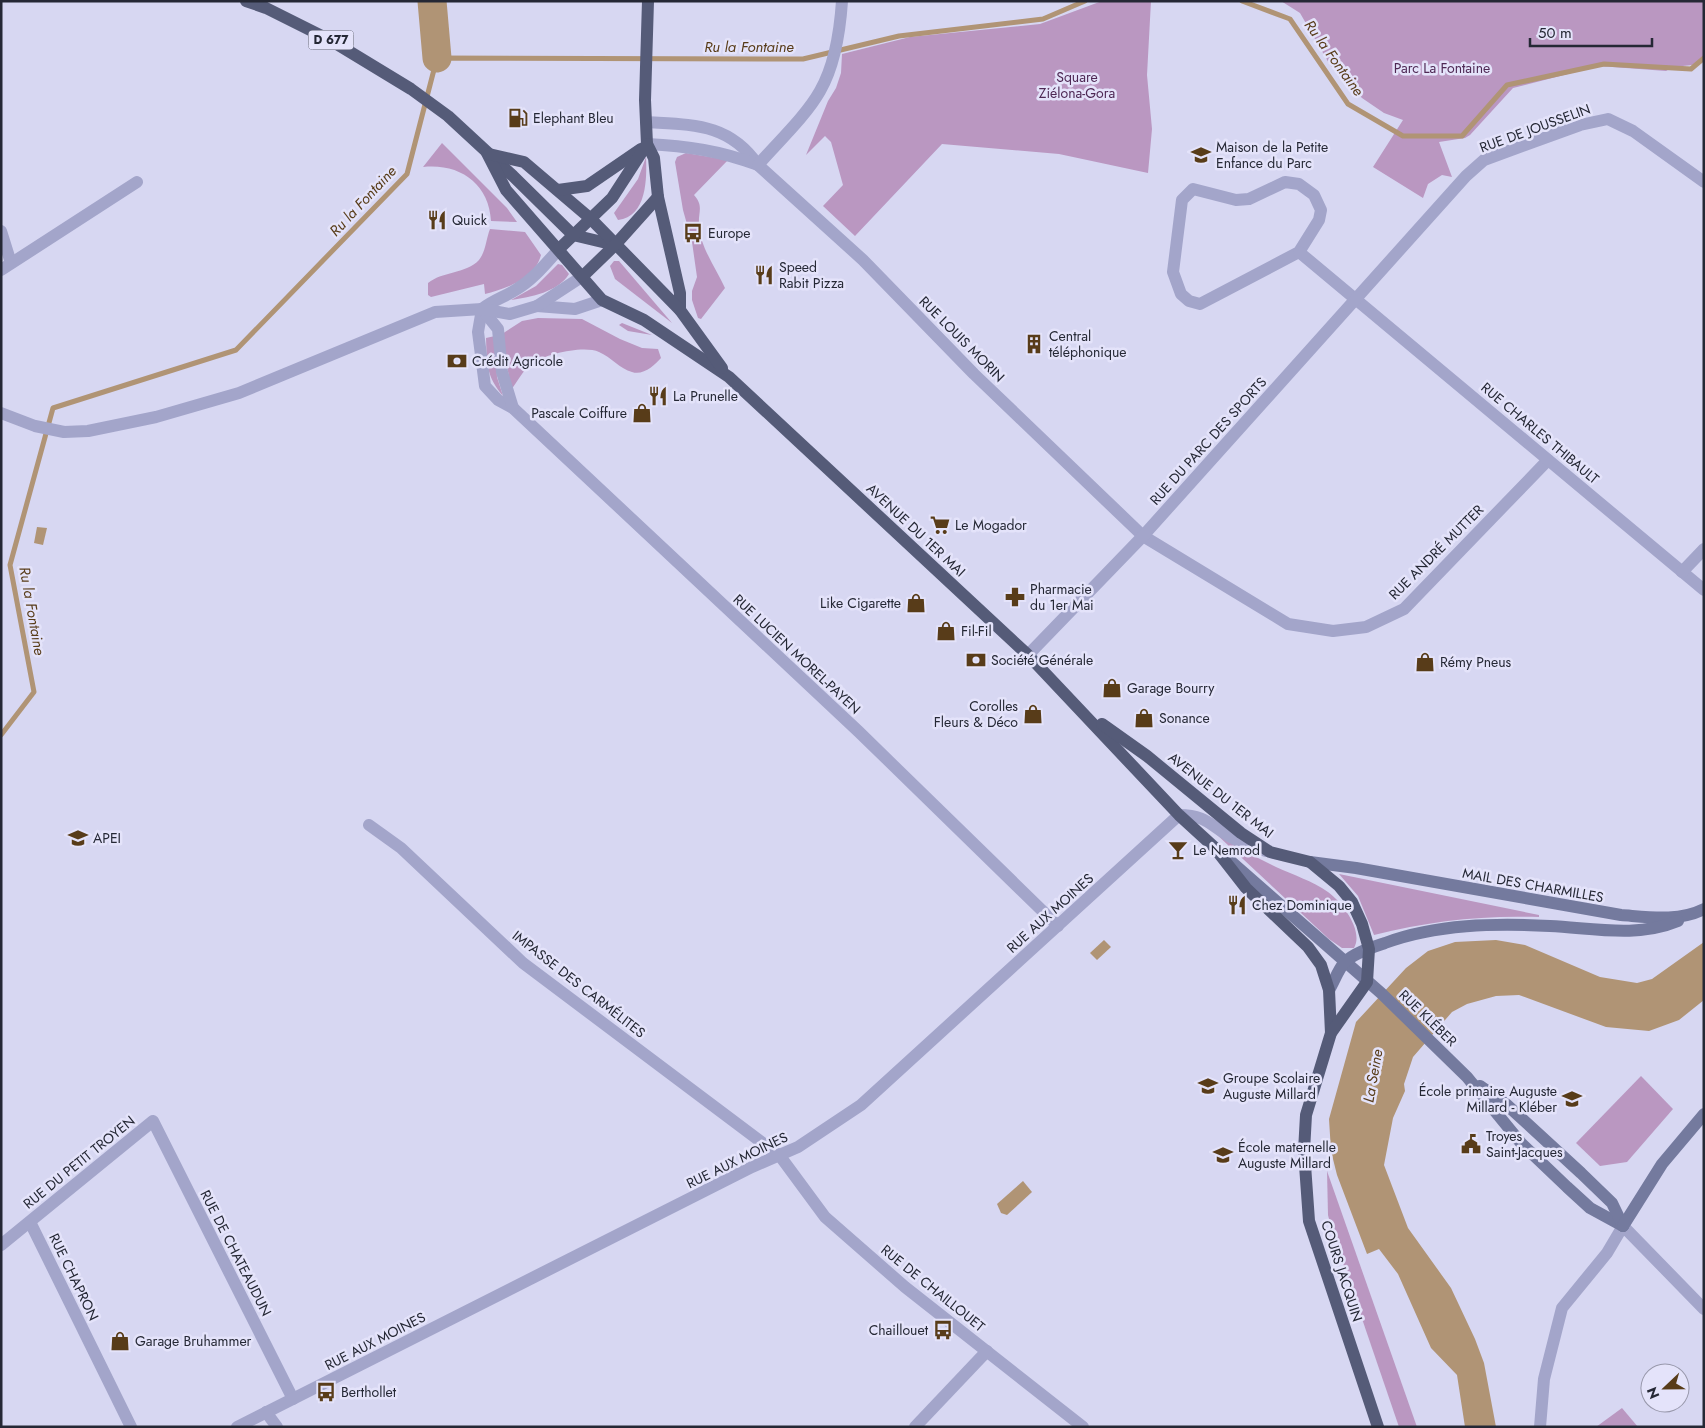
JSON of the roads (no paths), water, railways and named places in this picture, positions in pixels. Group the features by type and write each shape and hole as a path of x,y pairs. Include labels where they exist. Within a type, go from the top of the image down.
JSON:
{"main road":[{"name":"D 677","path":"246,1 266,8 332,41 411,89 448,116 486,153"},
{"path":"648,1 645,78 647,144 654,158 658,197 680,293 680,310"},
{"path":"558,190 588,186 612,171 647,144"},
{"path":"560,248 622,187 647,144"},
{"path":"486,153 513,176 573,235 615,245"},
{"path":"486,153 506,190 560,248 602,300"},
{"name":"AVENUE DU 1ER MAI","path":"486,153 524,162 591,219 680,310 729,377"},
{"path":"583,276 615,245 658,197"},
{"name":"AVENUE DU 1ER MAI","path":"602,300 644,320 729,377 1028,655 1179,815 1344,963 1368,982"},
{"name":"AVENUE DU 1ER MAI","path":"1080,708 1147,756 1241,833 1270,852 1310,862 1356,868"},
{"name":"AVENUE DU 1ER MAI","path":"1214,847 1246,888 1308,947 1321,966 1330,990"},
{"name":"AVENUE DU 1ER MAI","path":"1310,862 1339,886 1352,902 1369,949 1368,982"},
{"name":"MAIL DES CHARMILLES","path":"1356,868 1621,915 1660,918 1692,915 1704,909"},
{"path":"1344,963 1369,949 1398,938 1429,930 1499,925 1626,931 1648,930 1667,926 1692,915"},
{"name":"COURS JACQUIN","path":"1344,963 1330,990 1331,1033 1306,1115 1306,1194 1309,1221 1320,1259 1374,1424"},
{"name":"COURS JACQUIN","path":"1331,1033 1368,982"},
{"name":"RUE KLÉBER","path":"1368,982 1467,1077 1521,1143 1590,1208 1623,1226"},
{"name":"RUE KLÉBER","path":"1467,1077 1508,1105 1581,1172 1612,1203 1623,1226"},
{"path":"1623,1226 1662,1164 1704,1114"}],"street":[{"path":"758,166 820,92 833,58 842,1"},
{"name":"RUE DE JOUSSELIN","path":"1357,299 1475,167 1484,160 1580,124 1608,119 1619,123 1704,182"},
{"name":"RUE LOUIS MORIN","path":"646,122 680,124 726,133 747,149 758,166 863,260 974,374 1142,536"},
{"name":"RUE LOUIS MORIN","path":"647,144 674,145 727,153 758,166"},
{"path":"1,231 6,267 137,182"},
{"path":"1284,182 1299,184 1314,195 1321,210 1320,220 1299,252 1200,304 1189,301 1181,294 1173,272 1182,200 1192,189 1236,200 1249,198 1284,182"},
{"path":"482,309 494,299 515,290 533,277 560,248"},
{"path":"1299,252 1357,299"},
{"path":"1,413 35,426 64,432 95,430 156,417 222,398 435,312 482,309 510,314 537,306 583,276"},
{"name":"RUE DU PARC DES SPORTS","path":"1028,655 1142,536 1357,299"},
{"name":"RUE CHARLES THIBAULT","path":"1357,299 1704,590"},
{"path":"537,306 575,309 602,300"},
{"name":"RUE LUCIEN MOREL-PAYEN","path":"482,309 498,329 502,372 513,408"},
{"name":"RUE LUCIEN MOREL-PAYEN","path":"482,309 478,332 485,386 498,400 513,408 858,731 1058,926"},
{"name":"RUE ANDRÉ MUTTER","path":"1142,536 1288,624 1332,631 1366,627 1404,609 1548,460"},
{"path":"1682,572 1704,550"},
{"name":"RUE AUX MOINES","path":"237,1427 752,1167 798,1147 861,1105 1179,815"},
{"name":"AVENUE DU 1ER MAI","path":"1179,815 1195,815 1206,818 1228,835 1249,846 1270,852"},
{"name":"IMPASSE DES CARMÉLITES","path":"369,825 401,848 523,963 780,1156"},
{"name":"RUE DU PETIT TROYEN","path":"1,1245 153,1121"},
{"name":"RUE DE CHATEAUDUN","path":"153,1121 293,1399"},
{"name":"RUE DE CHAILLOUET","path":"780,1156 825,1217 905,1287 1084,1427"},
{"name":"RUE CHAPRON","path":"30,1222 131,1427"},
{"path":"1540,1427 1544,1379 1562,1308 1607,1253 1623,1226"},
{"name":"RUE KLÉBER","path":"1623,1226 1704,1309"},
{"path":"915,1427 987,1351"},
{"path":"266,1412 277,1427"}],"water":[{"path":"37,527 47,528 43,545 34,543"},
{"path":"1104,940 1111,947 1097,960 1090,953"},
{"name":"La Seine","path":"1496,940 1525,945 1600,977 1637,983 1652,979 1704,942 1704,1000 1679,1020 1649,1031 1606,1027 1519,995 1496,996 1467,1004 1452,1012 1413,1057 1404,1084 1405,1091 1393,1118 1384,1165 1408,1228 1451,1288 1484,1363 1496,1427 1465,1427 1457,1375 1431,1348 1398,1274 1379,1249 1367,1254 1337,1175 1331,1151 1329,1119 1356,1022 1406,968 1428,951 1455,942"},
{"path":"1023,1181 1032,1192 1007,1215 1001,1213 997,1204"}],"waterway":[{"path":"432,1 437,58"},
{"name":"Ru la Fontaine","path":"1,735 34,692 10,565 53,408 236,350 407,174 437,58 803,59 899,36 1043,19 1085,1"},
{"name":"Ru la Fontaine","path":"1242,1 1290,19 1348,104 1403,136 1462,136 1507,85 1604,64 1691,69 1704,58"}],"place":[{"name":"Elephant Bleu","path":"518,118"},
{"name":"Maison de la Petite Enfance du Parc","path":"1201,155"},
{"name":"Quick","path":"437,220"},
{"name":"Europe","path":"693,233"},
{"name":"Speed Rabit Pizza","path":"764,275"},
{"name":"Central téléphonique","path":"1034,344"},
{"name":"Crédit Agricole","path":"457,361"},
{"name":"La Prunelle","path":"658,396"},
{"name":"Pascale Coiffure","path":"642,413"},
{"name":"Le Mogador","path":"940,525"},
{"name":"Pharmacie du 1er Mai","path":"1015,597"},
{"name":"Like Cigarette","path":"916,603"},
{"name":"Fil-Fil","path":"946,631"},
{"name":"Société Générale","path":"976,660"},
{"name":"Rémy Pneus","path":"1425,662"},
{"name":"Garage Bourry","path":"1112,688"},
{"name":"Corolles Fleurs & Déco","path":"1033,714"},
{"name":"Sonance","path":"1144,718"},
{"name":"APEI","path":"78,838"},
{"name":"Le Nemrod","path":"1178,850"},
{"name":"Chez Dominique","path":"1237,905"},
{"name":"Groupe Scolaire Auguste Millard","path":"1208,1086"},
{"name":"École primaire Auguste Millard - Kléber","path":"1572,1099"},
{"name":"Troyes Saint-Jacques","path":"1471,1144"},
{"name":"École maternelle Auguste Millard","path":"1223,1155"},
{"name":"Chaillouet","path":"943,1330"},
{"name":"Garage Bruhammer","path":"120,1341"},
{"name":"Berthollet","path":"326,1392"}],"park label":[{"name":"Parc La Fontaine","path":"1442,68"},
{"name":"Square Ziélona-Gora","path":"1077,86"}]}
